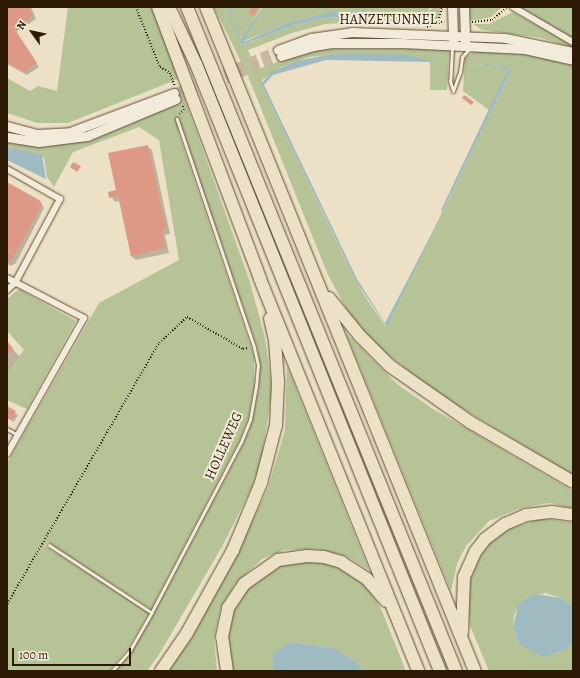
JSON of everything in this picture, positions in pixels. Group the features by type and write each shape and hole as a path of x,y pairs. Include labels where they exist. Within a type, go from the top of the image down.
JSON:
{"highway":[{"path":"158,7 260,279 418,671"},
{"path":"169,7 199,72 440,671"},
{"path":"187,7 456,671"},
{"path":"206,7 476,671"},
{"path":"161,671 187,633 232,550 261,483 270,453 276,425 277,368 275,340 260,279"},
{"path":"318,284 360,336 390,366 470,422 573,482"},
{"path":"462,637 464,577 475,552 485,539 505,524 526,515 552,512 573,515"},
{"path":"227,671 222,642 223,626 236,595 244,584 267,566 292,557 324,557 355,570 377,588 404,636"}],"main road":[{"path":"452,7 452,46"},
{"path":"464,7 465,35 469,46"},
{"name":"HANZETUNNEL","path":"573,52 531,42 465,35 345,33 311,38 280,53 332,43 469,46 525,49 573,60"},
{"path":"7,126 37,134 70,132 177,97"},
{"path":"7,137 39,142 87,136 177,97"}],"street":[{"path":"513,7 573,42"},
{"path":"7,169 60,199 15,283 7,290"},
{"path":"7,278 84,318 7,454"}],"lane":[{"path":"452,46 450,81 453,91 460,72 462,57 469,46"},
{"name":"HOLLEWEG","path":"112,671 130,650 152,613 246,431 256,388 258,365 254,346 177,119"},
{"path":"7,429 18,435"},
{"path":"49,545 152,613"}],"path":[{"path":"136,7 160,67 170,73 174,81"},
{"path":"442,7 438,21 452,22"},
{"path":"465,22 492,20 507,7"},
{"path":"177,97 184,110 177,119"},
{"path":"7,604 159,343 187,317 243,349 254,346"}],"green space":[{"path":"68,7 154,7 178,79 68,123 37,123 7,113 7,78 30,91 38,86 57,91"},
{"path":"214,7 227,7 243,45 294,25 323,18 419,15 417,11 330,12 287,23 242,42 262,7 430,7 427,13 433,7 441,7 438,18 422,26 359,22 326,24 292,33 248,50 256,70 300,54 322,49 449,49 447,90 430,90 430,61 437,62 395,55 342,54 310,57 279,68 262,80 263,88 344,257 364,295 386,327 510,73 509,68 504,66 470,64 503,68 507,71 489,110 463,91 465,58 475,51 516,51 573,62 573,475 432,390 375,344 349,314 328,275 247,74"},
{"path":"229,7 261,7 242,39 239,34"},
{"path":"467,7 502,7 491,17 470,20"},
{"path":"519,7 573,7 573,39 555,28"},
{"path":"513,12 573,45 573,48 541,38 482,30 473,24 489,24"},
{"path":"185,100 250,282 265,338 272,391 261,461 251,489 223,545 160,653 147,671 115,671 150,621 244,443 252,421 259,388 260,365 257,347 183,130 178,132 254,356 254,387 248,419 239,441 151,609 48,542 45,546 149,613 128,648 109,671 7,671 7,463 99,303 179,260 159,140 139,127 73,152 54,187 47,177 44,157 7,147 7,139 56,145 77,142"},
{"path":"19,289 76,321 27,409 7,400 7,370 24,350 7,331 7,299"},
{"path":"346,333 397,384 433,409 573,491 573,508 550,503 536,505 518,509 489,521 466,546 457,564 451,591"},
{"path":"287,366 369,570 346,556 318,549 285,550 262,559 235,584 220,610 214,639 217,671 166,671 249,528 268,488 285,430"},
{"path":"543,518 573,523 573,607 561,598 545,593 523,600 514,615 513,627 519,645 545,655 558,653 573,643 573,671 489,671 470,626 468,592 471,577 483,551 493,540 509,529"},
{"path":"321,560 357,575 371,591 382,611 406,671 362,671 359,664 334,648 292,642 274,671 230,671 226,657 228,620 241,594 280,563"}],"water":[{"path":"227,7 229,7 241,39 262,7 244,42 287,23 330,12 417,11 419,15 323,18 294,25 242,45"},
{"path":"355,53 407,55 437,62 326,60 273,75 264,85 357,279 385,323 440,218 387,327 356,281 261,84 271,72 297,61 327,55"},
{"path":"470,64 504,66 509,68 510,73 442,212 441,210 507,71 503,68"},
{"path":"7,147 42,155 46,179 7,160"},
{"path":"536,594 561,598 573,607 573,643 565,650 545,657 519,645 513,627 518,606 523,600"},
{"path":"292,642 334,648 359,664 362,671 274,671 272,658 275,651"}],"building":[{"path":"7,7 29,7 33,16 14,28 37,63 24,72 7,63"},
{"path":"252,7 259,7 254,16 249,13"},
{"path":"464,95 474,102 471,105 462,98"},
{"path":"148,145 166,229 162,230 165,248 131,256 118,196 109,198 108,192 116,190 108,153"},
{"path":"73,162 81,166 77,172 70,167"},
{"path":"7,182 39,200 42,204 12,260 7,263"},
{"path":"7,341 13,348 7,356"},
{"path":"7,406 16,411 11,420 7,418"}],"tunnel":[{"path":"174,93 278,50"},
{"path":"176,99 281,56"}]}
